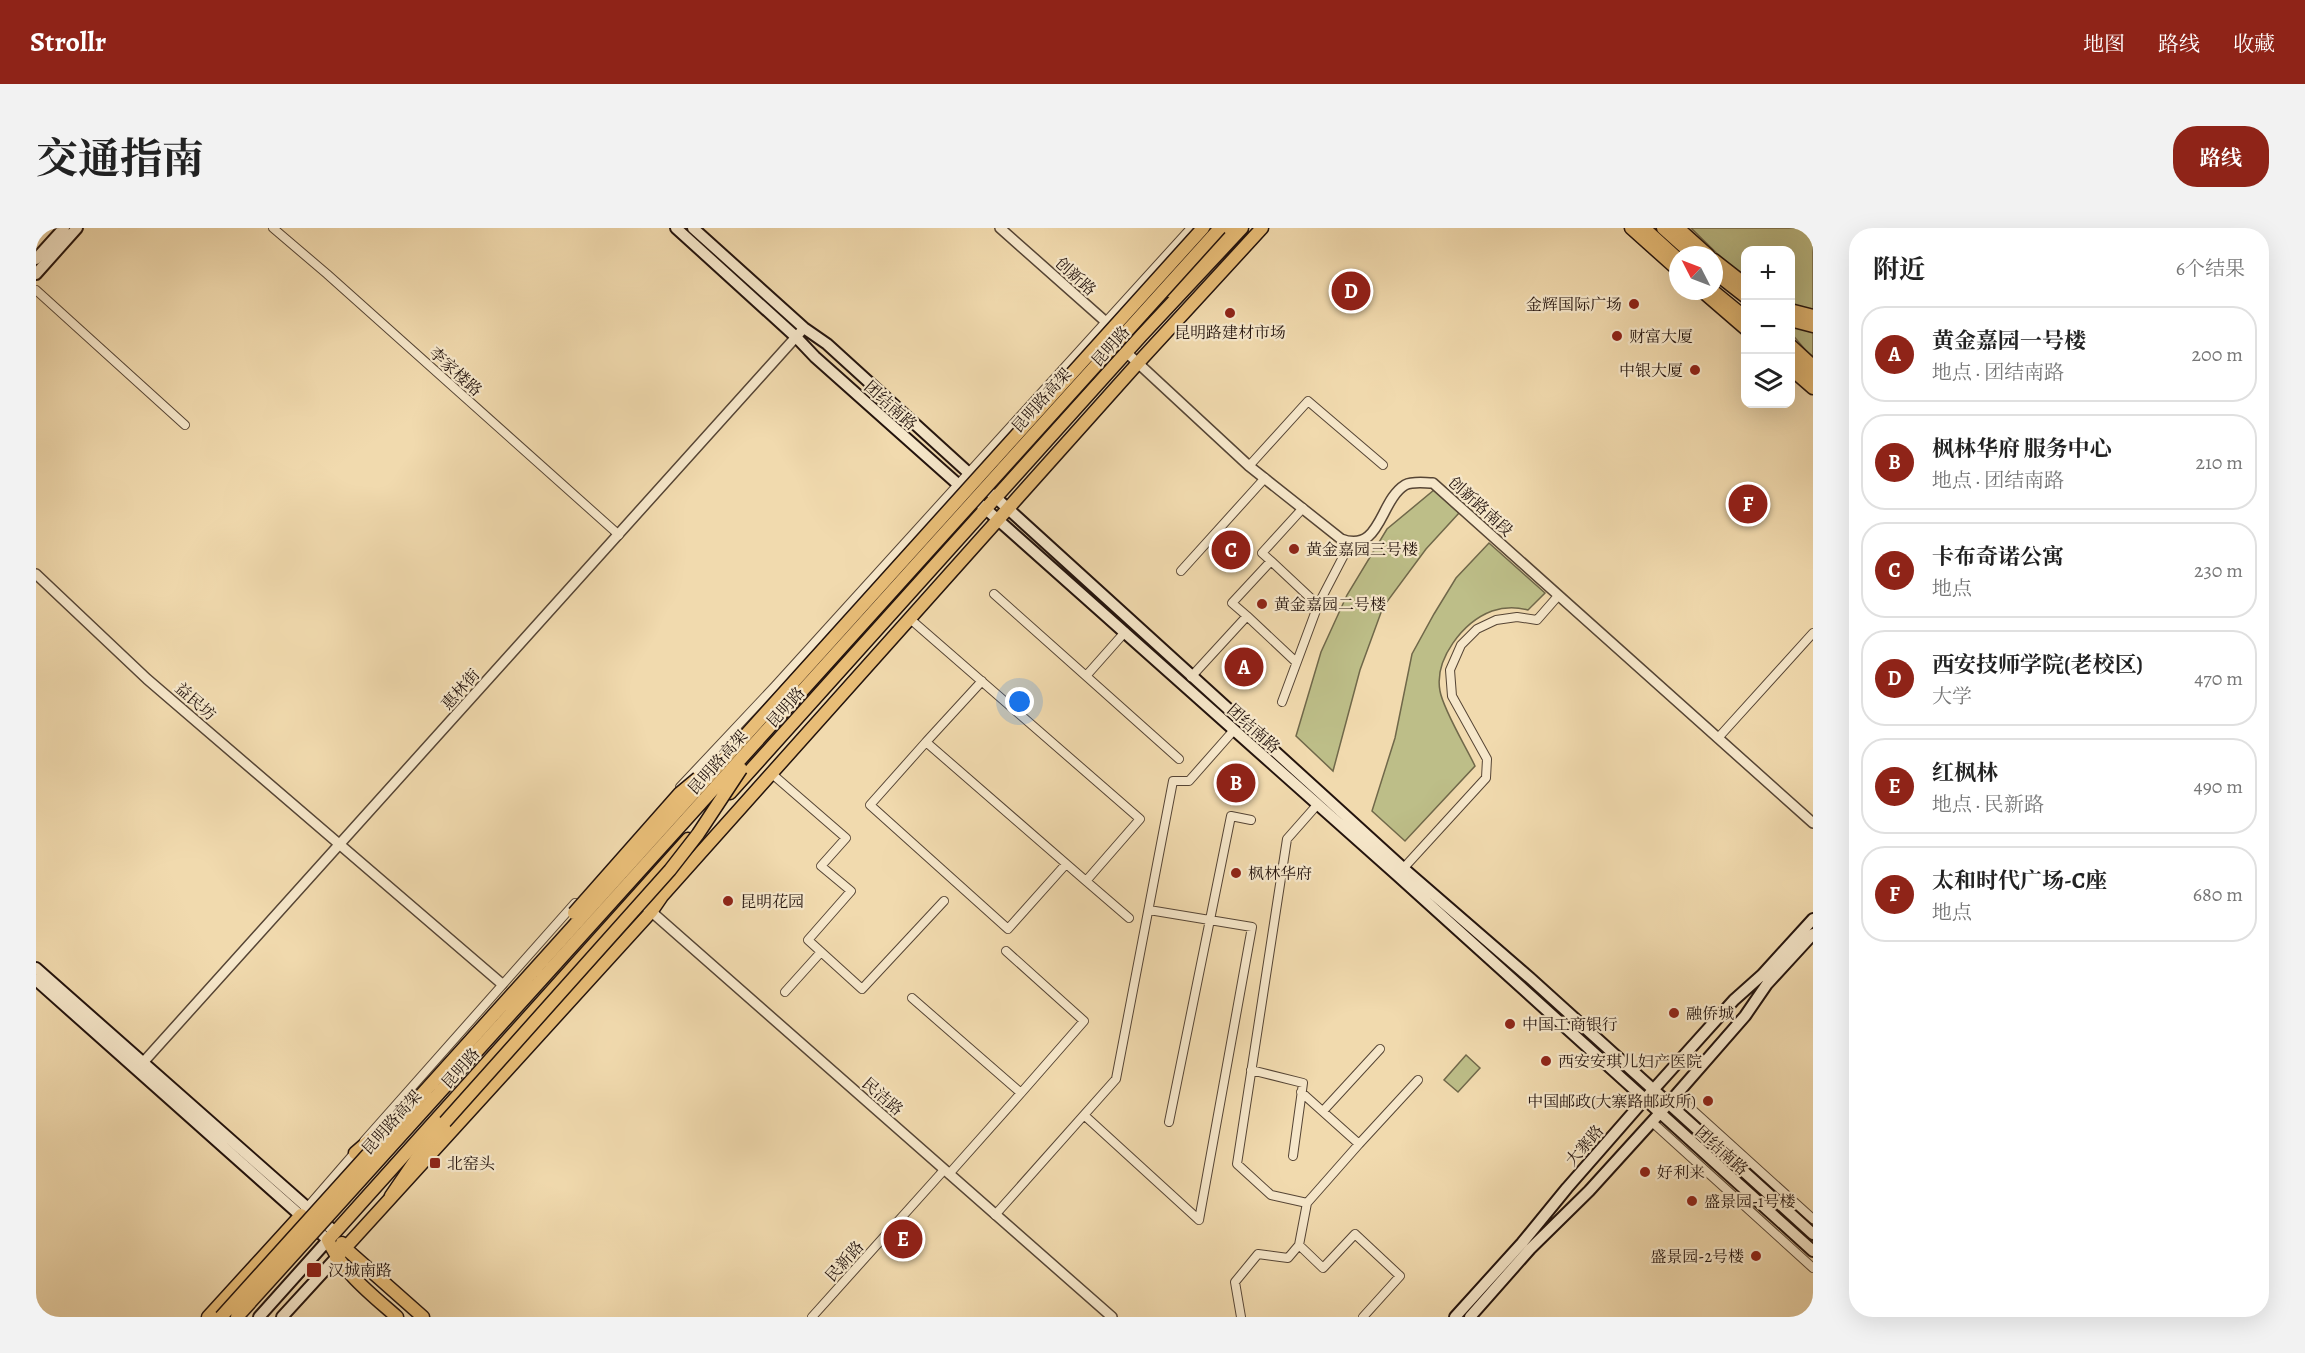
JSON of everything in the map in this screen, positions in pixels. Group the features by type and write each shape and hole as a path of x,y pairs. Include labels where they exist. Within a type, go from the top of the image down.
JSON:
{"main road":[{"path":"36,259 63,228"},
{"path":"36,274 77,228"},
{"name":"团结南路","path":"676,228 800,332 827,344 1191,677 1644,1100 1655,1118 1813,1251"},
{"name":"团结南路","path":"693,228 800,332 815,357 957,485 999,519 1317,805 1400,872 1653,1089 1673,1099 1813,1234"},
{"path":"1179,254 1197,228"},
{"name":"昆明路高架","path":"221,1317 1203,228"},
{"name":"昆明路高架","path":"237,1317 1130,325 1220,228"},
{"path":"1130,325 1194,268 1234,228"},
{"name":"昆明路","path":"259,1317 1126,352 1242,228"},
{"name":"昆明路","path":"282,1317 391,1196 439,1148 651,912 662,896 909,618 1262,228"},
{"path":"1631,228 1669,262"},
{"path":"1644,228 1669,251"},
{"path":"1664,228 1684,246"},
{"path":"1678,228 1698,246"},
{"path":"1723,267 1741,281"},
{"path":"1723,280 1741,293"},
{"path":"1723,282 1742,300"},
{"path":"1723,299 1741,314"},
{"path":"1712,300 1741,325"},
{"path":"1795,311 1813,316"},
{"path":"1795,321 1813,326"},
{"path":"1795,349 1813,366"},
{"path":"1795,359 1813,375"},
{"path":"1795,372 1813,388"},
{"path":"391,1196 428,1142 670,870 698,834 762,736"},
{"path":"355,1153 386,1126 680,793 731,750"},
{"name":"大寨路","path":"1455,1317 1522,1243 1566,1188 1653,1089 1734,1000 1762,975 1813,919"},
{"name":"大寨路","path":"1470,1317 1530,1249 1589,1191 1673,1099 1745,1016 1767,984 1813,934"},
{"path":"36,968 141,1066 423,1317"},
{"path":"36,981 141,1066"},
{"path":"208,1317 304,1211"},
{"path":"332,1236 336,1258 352,1277 398,1317"}],"street":[{"name":"李家楼路","path":"273,228 619,535"},
{"name":"创新路","path":"1000,228 1106,322"},
{"name":"昆明路","path":"304,1211 501,984 1191,228"},
{"path":"36,290 185,425"},
{"path":"1106,322 1126,352"},
{"name":"惠林街","path":"141,1066 800,332"},
{"name":"创新路南段","path":"1126,352 1249,466 1341,539 1350,543 1369,537 1396,494 1406,485 1418,482 1433,483 1813,823"},
{"path":"1249,466 1308,401 1383,465"},
{"path":"1181,571 1265,478"},
{"path":"1303,508 1262,553 1318,605"},
{"path":"1282,702 1318,605 1344,555"},
{"path":"1271,561 1232,603 1296,662"},
{"name":"益民坊","path":"36,574 147,679 501,984"},
{"path":"994,594 1179,759"},
{"path":"1400,872 1486,778 1487,759 1452,696 1450,670 1461,645 1477,629 1496,620 1517,617 1537,620 1558,596"},
{"path":"1191,677 1246,616"},
{"path":"909,618 1140,819 1086,881"},
{"path":"1086,676 1125,632"},
{"path":"1718,738 1813,633"},
{"path":"982,681 870,805 1008,929 1066,864"},
{"path":"995,1215 1116,1079 1173,781 1189,781 1234,730"},
{"path":"926,742 1129,918"},
{"path":"771,773 846,838 821,866 851,891 808,940 862,989 944,901"},
{"path":"1307,1203 1271,1195 1237,1164 1287,839 1317,805"},
{"path":"1169,1122 1231,816 1251,820"},
{"name":"民洁路","path":"635,897 1112,1317"},
{"path":"1084,1115 1199,1220 1252,927 1149,910"},
{"name":"民新路","path":"812,1317 1084,1021 1006,951"},
{"path":"785,992 821,952"},
{"path":"501,984 532,1011"},
{"path":"912,998 1021,1092"},
{"path":"1323,1111 1380,1049"},
{"path":"1251,1070 1303,1083 1293,1156"},
{"path":"1241,1317 1235,1282 1258,1254 1288,1258 1299,1245 1307,1203 1418,1080"},
{"path":"1301,1092 1359,1144"},
{"path":"1673,1099 1813,1219"},
{"path":"1655,1118 1813,1268"},
{"path":"1299,1245 1323,1268 1355,1234 1401,1276 1363,1317"}],"green space":[{"path":"1691,228 1813,228 1813,359 1795,338 1795,246 1741,246 1741,277 1723,259 1723,246 1709,246"},
{"path":"1434,490 1459,513 1426,549 1383,607 1360,670 1333,771 1296,736 1321,652 1347,595 1387,529"},
{"path":"1489,543 1545,593 1528,610 1501,609 1481,616 1461,633 1446,655 1439,679 1442,699 1475,766 1405,841 1372,811 1395,738 1412,654 1456,578"},
{"path":"1466,1055 1480,1068 1458,1092 1444,1080"}],"place":[{"name":"西安技师学院(老校区)","path":"1351,291"},
{"name":"金辉国际广场","path":"1634,304"},
{"name":"昆明路建材市场","path":"1230,313"},
{"name":"财富大厦","path":"1617,336"},
{"name":"中银大厦","path":"1695,370"},
{"name":"太和时代广场-C座","path":"1748,504"},
{"name":"黄金嘉园三号楼","path":"1294,549"},
{"name":"卡布奇诺公寓","path":"1231,550"},
{"name":"黄金嘉园二号楼","path":"1262,604"},
{"name":"黄金嘉园一号楼","path":"1244,667"},
{"name":"枫林华府 服务中心","path":"1236,783"},
{"name":"枫林华府","path":"1236,873"},
{"name":"昆明花园","path":"728,901"},
{"name":"融侨城","path":"1674,1013"},
{"name":"中国工商银行","path":"1510,1024"},
{"name":"西安安琪儿妇产医院","path":"1546,1061"},
{"name":"中国邮政(大寨路邮政所)","path":"1708,1101"},
{"name":"北窑头","path":"435,1163"},
{"name":"好利来","path":"1645,1172"},
{"name":"盛景园-1号楼","path":"1692,1201"},
{"name":"红枫林","path":"903,1239"},
{"name":"盛景园-2号楼","path":"1756,1256"},
{"name":"汉城南路","path":"314,1270"}]}
